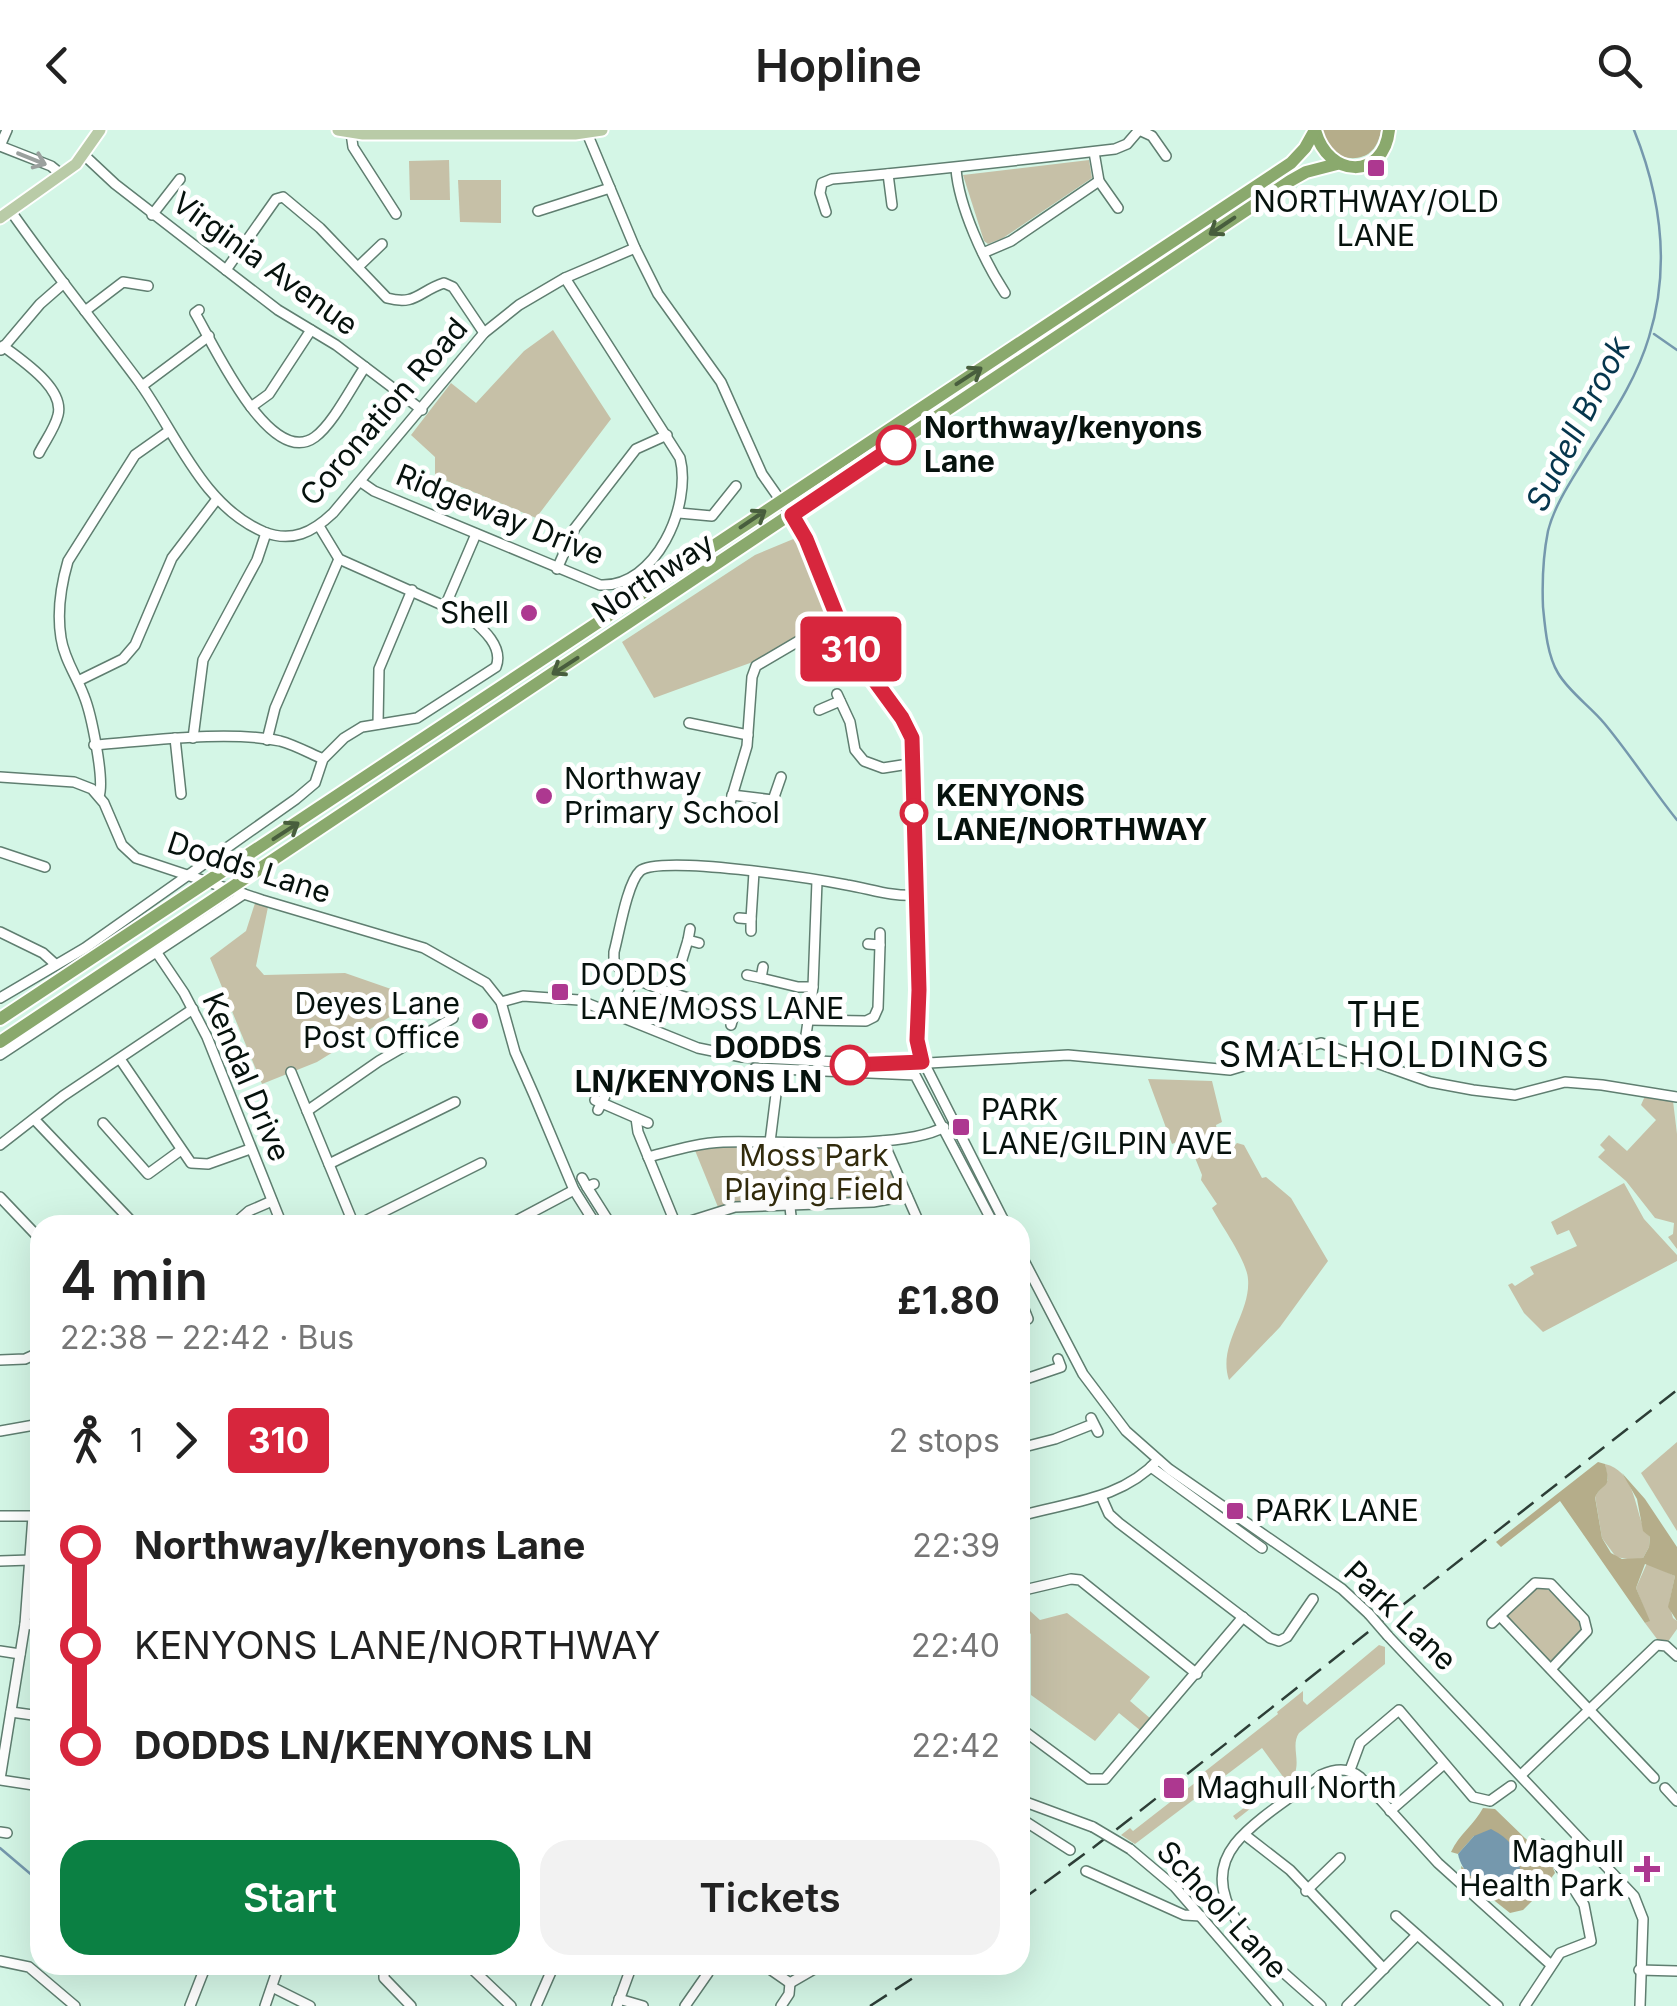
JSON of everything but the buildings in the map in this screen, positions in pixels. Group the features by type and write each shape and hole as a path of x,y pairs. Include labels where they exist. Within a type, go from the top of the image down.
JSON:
{"highway":[{"name":"Northway","path":"0,1020 1291,163 1314,130"},
{"path":"1314,130 1319,147 1337,164"},
{"name":"Northway","path":"0,1042 1290,180 1337,164 1355,167 1373,161 1387,143 1389,130"},
{"path":"140,927 168,920 212,892 230,888"}],"main road":[{"path":"5,214 62,174 84,154 100,130"},
{"path":"344,131 602,130"}],"street":[{"path":"7,130 0,146 62,174"},
{"path":"826,212 820,194 822,184 832,178 956,169 1094,152 1127,144 1139,130 1152,136 1166,156"},
{"path":"344,131 396,214"},
{"path":"578,132 610,188 658,294 721,382 758,466 806,539 836,619 857,661 908,727 915,748 917,1040 922,1062 1001,1215"},
{"path":"1094,152 1099,181 1118,208"},
{"name":"Virginia Avenue","path":"84,154 152,215 278,310 422,410"},
{"path":"956,169 957,186 983,252 1005,292"},
{"path":"888,174 892,205"},
{"path":"152,215 180,179"},
{"path":"983,252 1011,241 1099,181"},
{"path":"538,211 549,203 610,188"},
{"path":"226,270 276,199 283,198 310,219 376,290 401,302 414,300 444,283 452,287 484,333"},
{"path":"5,214 64,283 142,386 217,499 266,533 257,560 203,660 193,738"},
{"path":"358,267 382,244"},
{"name":"Coronation Road","path":"266,533 297,536 319,526 362,482 484,333 519,304 565,278 635,248"},
{"path":"117,271 123,282"},
{"name":"Ridgeway Drive","path":"362,482 374,491 600,585 619,584 646,565 679,513 683,470 667,436 565,278"},
{"path":"85,311 123,282 148,286"},
{"path":"31,440 41,449 59,412 57,399 32,370 1,348 64,283"},
{"path":"199,310 194,314 251,407 275,434 290,442 306,442 320,434 365,367"},
{"path":"251,407 269,394 311,330"},
{"path":"142,386 209,336"},
{"name":"Dodds Lane","path":"170,430 135,455 68,561 61,596 61,641 86,702 101,781 99,796 122,845 130,854 190,876 436,952 486,983 502,1002"},
{"path":"557,569 575,528 636,450 667,436"},
{"path":"679,513 712,516 736,486"},
{"path":"78,681 123,658 135,646 172,558 217,499"},
{"path":"0,998 85,948 315,784 323,759 344,738 362,728 417,718 496,667 497,649 469,616 339,558 319,526"},
{"path":"446,604 476,534"},
{"path":"267,740 275,708 339,558"},
{"path":"378,724 379,669 412,590"},
{"path":"784,782 768,801 731,799 748,735 752,677 756,666 836,619"},
{"path":"816,712 839,698 850,722 855,750 864,761 882,768 915,763"},
{"path":"699,712 693,724 748,735"},
{"path":"175,738 180,794"},
{"path":"94,745 175,738 267,740 283,742 323,759"},
{"path":"0,777 74,782 99,796"},
{"path":"0,852 46,867"},
{"path":"731,1025 740,1013 672,992 618,966 614,952 633,882 640,871 660,865 754,872 884,894 916,895"},
{"path":"751,931 754,872"},
{"path":"806,1035 813,987 816,881"},
{"path":"0,1055 244,894"},
{"path":"740,918 751,919"},
{"path":"0,932 43,953 54,963"},
{"path":"672,992 689,935 699,943"},
{"path":"809,1020 866,1021 874,1016 878,1008 876,941"},
{"name":"Kendal Drive","path":"157,953 208,1038 278,1215"},
{"path":"747,975 762,973 798,987 813,987"},
{"path":"618,1014 634,976"},
{"path":"590,1215 574,1190 515,1052 502,1002 523,996 569,998 720,1054 915,1075 989,1215"},
{"path":"0,1144 193,1009"},
{"path":"307,1110 446,1018"},
{"path":"755,1068 849,1069 1068,1055 1230,1070 1322,1044 1430,1082 1472,1090 1515,1094 1564,1082 1602,1084 1677,1097"},
{"path":"120,1059 191,1163 200,1166 250,1148"},
{"path":"770,1142 779,1070"},
{"path":"292,1072 351,1215"},
{"path":"329,1164 455,1102"},
{"path":"600,1102 648,1124"},
{"path":"636,1118 673,1215"},
{"path":"34,1119 125,1215"},
{"path":"103,1123 148,1174 180,1150"},
{"path":"648,1157 719,1142 883,1141 932,1133 944,1127"},
{"path":"883,1141 916,1215"},
{"path":"376,1215 481,1164"},
{"path":"588,1183 606,1215"},
{"path":"527,1215 574,1190"},
{"path":"709,1215 735,1207 790,1207 907,1196"},
{"path":"0,1197 30,1228"},
{"path":"245,1215 272,1201"},
{"path":"790,1207 791,1215"},
{"name":"Park Lane","path":"1030,1272 1090,1384 1119,1424 1154,1463 1247,1544 1262,1548"},
{"path":"0,1360 30,1357"},
{"path":"1030,1378 1061,1367"},
{"path":"1030,1446 1094,1424"},
{"path":"0,1431 30,1426"},
{"path":"1030,1514 1102,1496 1154,1463"},
{"name":"Park Lane","path":"1154,1463 1342,1589 1634,1896 1643,1919 1640,2006"},
{"path":"1102,1496 1109,1514 1124,1528 1270,1638 1280,1641 1288,1636 1314,1599"},
{"path":"0,1516 30,1516"},
{"path":"0,1561 30,1558"},
{"path":"1030,1588 1080,1580 1197,1674"},
{"path":"1552,1670 1587,1630 1584,1619 1551,1584 1535,1583 1496,1620 1552,1670 1654,1778"},
{"path":"30,1587 0,1780 30,1784"},
{"path":"1030,1735 1089,1779 1107,1778 1244,1617"},
{"path":"25,1624 30,1625"},
{"path":"1522,1775 1657,1644 1677,1656"},
{"path":"0,1651 20,1654"},
{"path":"1350,1770 1360,1743 1399,1710 1476,1800 1500,1801 1511,1786"},
{"path":"11,1712 30,1715"},
{"path":"1390,1811 1444,1764"},
{"path":"1321,2006 1247,1935 1228,1907 1224,1869 1233,1847 1244,1835 1320,1775 1336,1770 1350,1770 1372,1788 1438,1863 1550,1964"},
{"path":"1664,1788 1677,1801"},
{"name":"School Lane","path":"1030,1804 1093,1826 1130,1849 1175,1887 1278,2006"},
{"path":"1030,1824 1070,1850"},
{"path":"1244,1835 1290,1870 1384,1969"},
{"path":"1525,2006 1560,1953 1591,1941 1584,1904 1547,1845"},
{"path":"1306,1891 1340,1858"},
{"path":"1086,1871 1184,1914 1201,1916"},
{"path":"1166,1905 1175,1887"},
{"path":"1396,1916 1498,2006"},
{"path":"1347,2006 1417,1935"},
{"path":"0,1961 30,1968"},
{"path":"1639,1970 1677,1971"},
{"path":"39,1975 76,2006"},
{"path":"190,2006 202,1975"},
{"path":"265,2006 276,1975"},
{"path":"384,1975 411,2006"},
{"path":"478,1975 506,2005"},
{"path":"536,2006 550,1975"},
{"path":"628,1975 618,2002 643,2006"},
{"path":"778,1975 790,1983"},
{"path":"790,1983 804,1975"},
{"path":"685,2006 702,1977"},
{"path":"781,2006 789,1994 790,1983"},
{"path":"272,1987 310,2006"}],"green space":[{"path":"449,160 450,200 410,200 409,161"},
{"path":"1089,160 1092,178 1003,238 988,244 984,241 963,175"},
{"path":"458,180 501,180 501,223 460,222"},
{"path":"553,330 611,419 536,518 435,476 435,457 411,435 451,383 476,403 524,351"},
{"path":"803,535 834,618 761,659 654,698 622,642 755,555"},
{"path":"255,903 268,907 256,966 264,975 345,973 391,989 391,997 401,1010 317,1062 262,1084 210,958 246,931"},
{"path":"1148,1079 1212,1081 1222,1122 1216,1125 1220,1146 1228,1152 1237,1143 1244,1145 1262,1178 1266,1177 1291,1198 1328,1261 1280,1327 1229,1380 1227,1354 1248,1292 1247,1271 1212,1208 1217,1204 1201,1180 1187,1138 1172,1144"},
{"path":"1645,1096 1673,1101 1677,1134 1677,1249 1668,1237 1673,1234 1674,1223 1655,1218 1626,1181 1598,1157 1605,1150 1600,1145 1609,1135 1627,1151 1656,1120 1641,1105"},
{"name":"Moss Park Playing Field","path":"880,1142 904,1195 718,1207 694,1148 719,1143"},
{"path":"1624,1183 1644,1219 1677,1255 1677,1261 1543,1332 1524,1313 1508,1285 1515,1286 1534,1274 1530,1267 1577,1246 1569,1230 1557,1235 1551,1222"},
{"path":"1677,1442 1677,1531 1641,1473"},
{"path":"1605,1464 1625,1477 1630,1487 1650,1537 1643,1558 1616,1557 1602,1538 1595,1496 1608,1480"},
{"path":"1647,1563 1675,1576 1669,1604 1677,1629 1667,1643 1657,1639 1645,1623 1649,1621 1636,1588"},
{"path":"1538,1587 1558,1596 1583,1627 1552,1661 1545,1659 1507,1617"},
{"path":"1030,1611 1040,1620 1067,1613 1150,1677 1130,1701 1151,1719 1141,1731 1119,1713 1095,1741 1031,1695"},
{"path":"1379,1645 1385,1647 1385,1664 1299,1733 1295,1773 1236,1820 1233,1816 1284,1778 1262,1748 1135,1844 1121,1835 1130,1828 1133,1831 1196,1782 1303,1691 1307,1705"}],"shaded area":[{"path":"1321,130 1381,131 1368,154 1346,158 1329,152"},
{"path":"1598,1462 1605,1464 1608,1478 1595,1497 1602,1538 1611,1553 1622,1559 1643,1558 1649,1547 1650,1537 1643,1531 1637,1499 1622,1473 1677,1547 1677,1621 1668,1607 1675,1576 1645,1564 1636,1588 1650,1621 1645,1623 1560,1501 1501,1547 1496,1542"},
{"path":"1483,1808 1495,1809 1551,1863 1555,1873 1549,1881 1538,1884 1533,1891 1534,1899 1523,1910 1510,1913 1462,1875 1461,1866 1480,1883 1474,1836 1458,1854 1451,1852"}],"water":[{"path":"1491,1829 1512,1846 1520,1871 1512,1879 1493,1885 1467,1873 1458,1854 1474,1836"}],"waterway":[{"name":"Sudell Brook","path":"1634,130 1651,181 1660,232 1656,310 1628,387 1567,487 1551,522 1544,559 1543,607 1549,649 1558,673 1614,735 1677,820"},
{"path":"1654,334 1677,350"},
{"path":"0,1848 30,1874"}],"railway":[{"path":"1030,1894 1677,1390"},
{"path":"870,2006 918,1975"}],"bus line":[{"name":"310","path":"850,1065 922,1062 917,1040 915,748 902,718 848,644 806,539 792,515 896,445"}],"place":[{"name":"NORTHWAY/OLD LANE","path":"1376,168"},
{"name":"Northway/kenyons Lane","path":"896,445"},
{"name":"Shell","path":"529,613"},
{"name":"Northway Primary School","path":"544,796"},
{"name":"KENYONS LANE/NORTHWAY","path":"914,813"},
{"name":"DODDS LANE/MOSS LANE","path":"560,992"},
{"name":"Deyes Lane Post Office","path":"480,1021"},
{"name":"DODDS LN/KENYONS LN","path":"850,1065"},
{"name":"PARK LANE/GILPIN AVE","path":"961,1127"},
{"name":"PARK LANE","path":"1235,1511"},
{"name":"Maghull North","path":"1174,1788"},
{"name":"Maghull Health Park","path":"1647,1869"}],"district":[{"name":"THE SMALLHOLDINGS","path":"1385,1035"}]}
